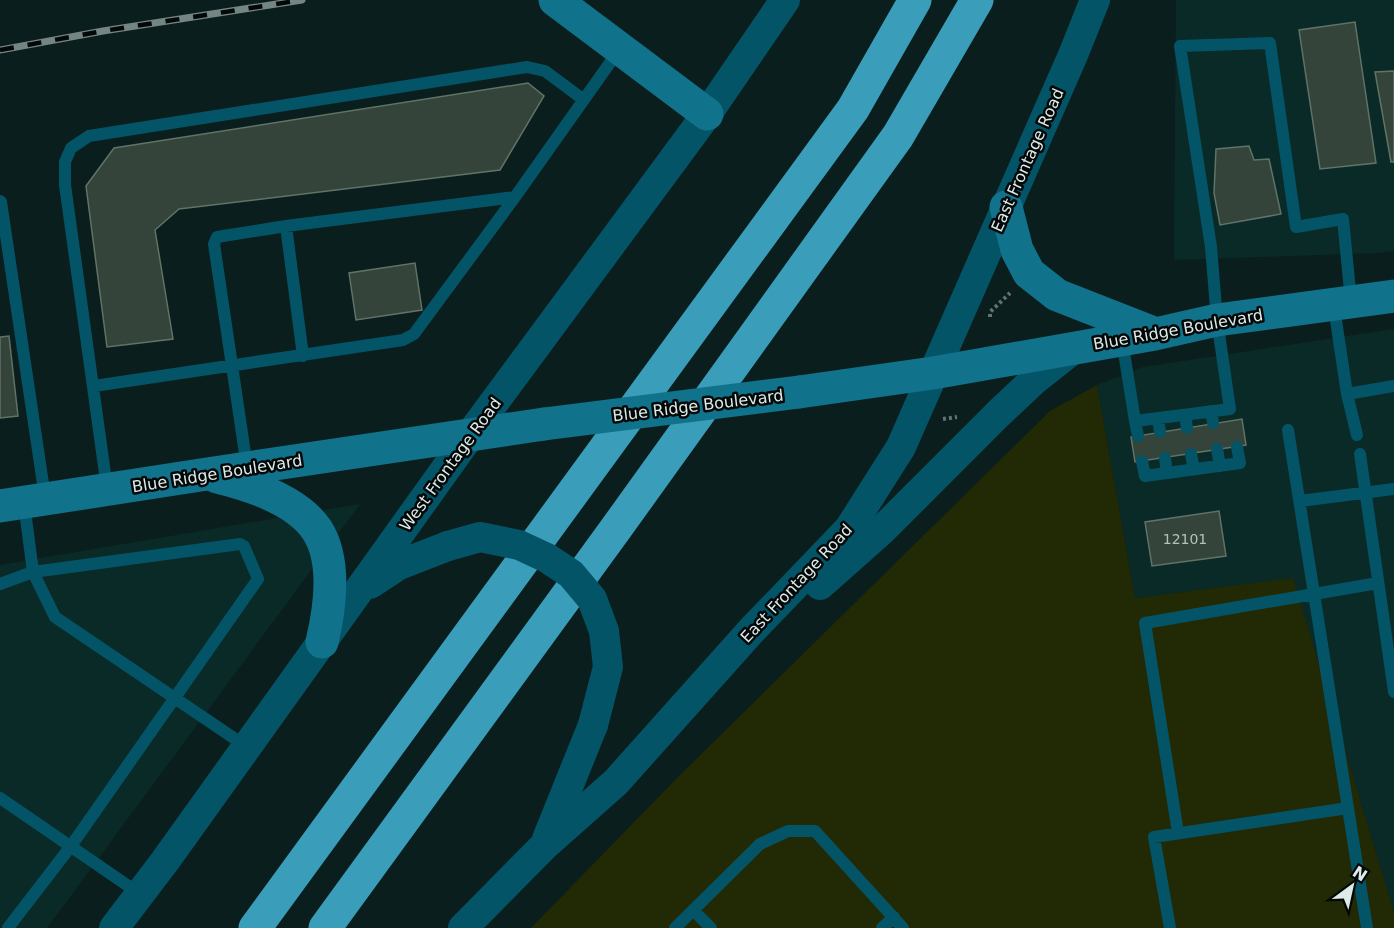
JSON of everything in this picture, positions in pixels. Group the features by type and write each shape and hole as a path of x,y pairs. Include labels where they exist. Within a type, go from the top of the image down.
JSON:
{"highway":[{"path":"255,928 853,109 915,0"},
{"path":"325,928 898,136 977,0"},
{"path":"234,928 316,845"}],"main road":[{"path":"555,0 706,114"},
{"path":"1006,207 1017,250 1029,273 1057,295 1155,334"},
{"name":"Blue Ridge Boulevard","path":"23,502 544,424 933,373 1155,334 1217,320 1394,296"},
{"path":"207,474 260,490 290,504 307,517 317,529 328,560 330,593 329,613 322,642"}],"street":[{"name":"West Frontage Road","path":"114,928 165,861 470,435 706,114 785,0"},
{"name":"East Frontage Road","path":"463,928 545,845 616,782 751,631 849,529 901,447 1095,0"},
{"path":"751,631 803,600 882,530 998,414 1076,347"},
{"path":"356,594 399,565 448,546 480,537 519,545 547,558 571,574 592,599 604,631 608,667 593,725 545,845"}],"lane":[{"path":"1135,421 1185,414 1212,417 1231,415 1217,320 1211,247 1180,46 1270,43 1296,226 1343,219 1343,303 1347,394 1357,435"},
{"path":"94,386 403,340 414,334 620,49"},
{"path":"108,489 65,185 65,162 71,147 89,136 527,67 545,71 584,100"},
{"path":"247,468 214,244 217,237 515,197"},
{"path":"0,201 23,502 33,572 55,617 247,747"},
{"path":"286,226 303,356"},
{"path":"1122,339 1137,436"},
{"path":"1347,394 1394,386"},
{"path":"1185,414 1187,428"},
{"path":"1158,418 1160,432"},
{"path":"1288,430 1366,928"},
{"path":"1142,461 1145,476 1194,470 1240,463 1237,447"},
{"path":"1217,449 1220,466"},
{"path":"1360,453 1378,583 1390,636 1394,692"},
{"path":"1191,454 1194,470"},
{"path":"1164,458 1167,473"},
{"path":"1300,501 1394,489"},
{"path":"0,584 33,572 240,544 244,546 258,579 71,846 8,928"},
{"path":"1178,833 1145,623 1378,583"},
{"path":"0,798 140,894"},
{"path":"1170,928 1154,837 1348,808"},
{"path":"675,928 760,844 788,831 815,831 903,928"},
{"path":"693,910 711,928"},
{"path":"882,928 894,917"}],"path":[{"path":"990,317 990,312 1012,291"}],"shaded area":[{"path":"1176,0 1394,0 1394,251 1174,260"},
{"path":"1394,329 1394,912 1293,579 1135,598 1097,385 1143,367"},
{"path":"360,504 47,928 0,928 0,565"}],"green space":[{"path":"1097,385 1135,598 1293,578 1394,912 1394,928 531,928 678,777 1050,411"}],"building":[{"path":"1355,22 1376,163 1320,169 1299,30"},
{"path":"1394,71 1394,162 1391,162 1375,72"},
{"path":"528,83 544,96 500,170 179,209 155,230 173,339 107,347 86,186 114,148"},
{"path":"1249,146 1254,160 1269,159 1281,214 1220,225 1214,193 1216,149"},
{"path":"415,263 422,310 356,320 349,273"},
{"path":"9,336 18,416 0,418 0,337"},
{"path":"1242,419 1246,445 1135,462 1131,437"},
{"path":"1219,511 1226,556 1152,566 1145,522"}],"railway":[{"path":"0,50 103,31 302,0"}]}
